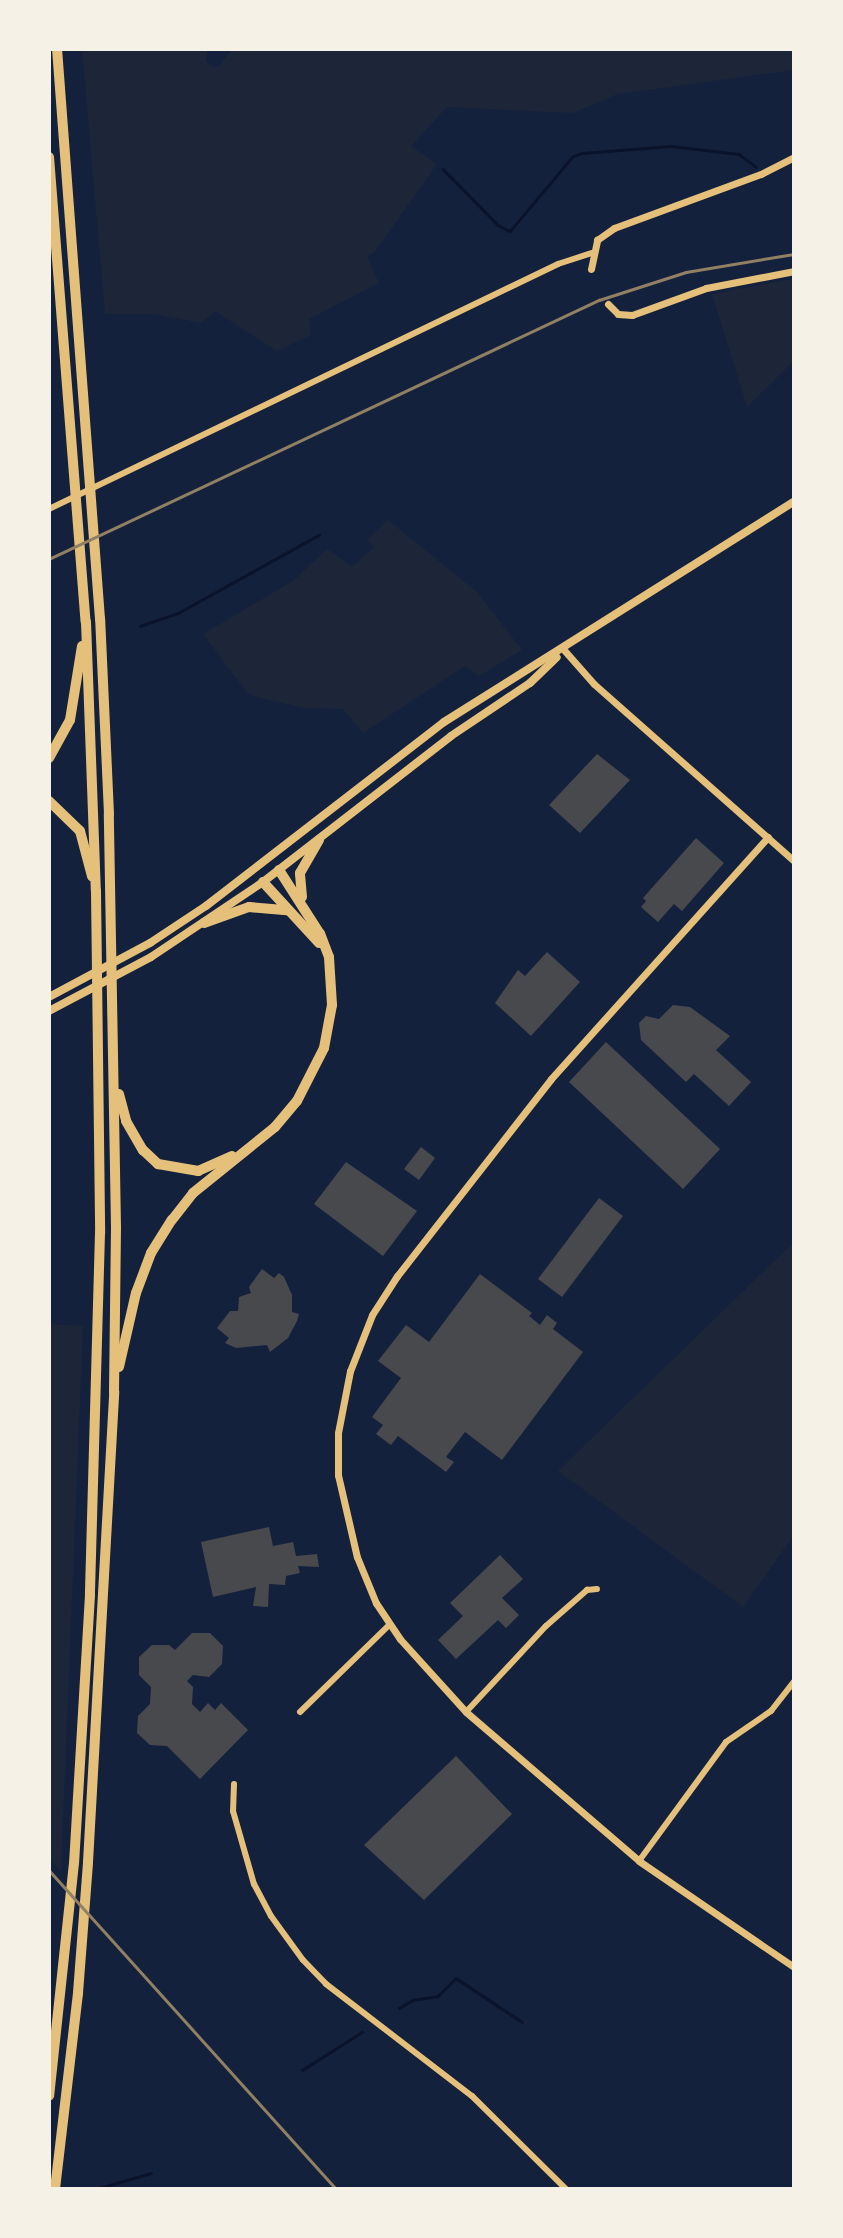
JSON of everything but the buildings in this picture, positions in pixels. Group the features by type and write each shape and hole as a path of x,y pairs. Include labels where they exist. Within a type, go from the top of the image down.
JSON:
{"highway":[{"path":"55,2189 79,1980 114,1392 115,1079 109,814 96,559 57,49"},
{"path":"49,157 86,622 96,891 100,1233 90,1595 74,1863 49,2096"},
{"path":"49,758 70,720 86,622"},
{"path":"49,801 80,831 96,891"},
{"path":"303,904 300,873 319,840"},
{"path":"114,1392 136,1293 151,1254 193,1193 253,1143 297,1101 324,1048 332,1005 329,957 303,904 279,870"},
{"path":"263,882 329,957"},
{"path":"204,923 261,905 291,912"},
{"path":"115,1079 126,1121 142,1150 158,1164 198,1171 253,1143"}],"main road":[{"path":"49,997 150,943 265,864 403,752 521,673 564,650 794,502"},
{"path":"49,1011 151,957 263,882 442,743 530,683 564,650"},
{"path":"265,864 279,870"},
{"path":"263,882 265,864"}],"street":[{"path":"591,269 591,253 597,240 614,228 750,179 794,157"},
{"path":"49,509 534,275 591,253"},
{"path":"607,304 618,314 632,315 706,288 794,271"},
{"path":"564,650 594,684 794,861"},
{"path":"768,838 638,977 529,1104 435,1223 372,1315 345,1395 338,1433 338,1475 356,1557 389,1625 466,1712 639,1860 794,1968"},
{"path":"466,1712 546,1626 587,1590 597,1588"},
{"path":"300,1712 389,1625"},
{"path":"639,1860 726,1742 771,1711 794,1682"},
{"path":"234,1784 233,1811 254,1884 271,1916 303,1960 333,1990 472,2096 566,2189"}],"shaded area":[{"path":"82,49 208,49 206,61 213,67 219,66 232,49 794,49 794,70 618,94 572,113 447,107 411,146 437,164 374,253 367,256 379,283 309,319 311,335 277,351 215,311 201,323 154,314 105,314"},
{"path":"794,279 794,361 747,407 712,294"},
{"path":"388,520 477,592 522,650 479,676 465,666 363,733 343,709 304,708 249,695 203,634 293,581 327,549 352,567 374,547 367,540"},
{"path":"794,1242 794,1535 743,1607 558,1471"},
{"path":"49,1324 83,1326 61,1871 49,1858"}],"waterway":[{"path":"443,169 498,225 510,231 572,157 582,153 671,146 739,154 756,167"},
{"path":"140,626 178,613 319,535"},
{"path":"399,2008 413,2000 438,1996 456,1978 522,2022"},
{"path":"302,2070 362,2032"},
{"path":"96,2189 151,2173"}],"railway":[{"path":"49,559 599,300 686,272 794,254"},
{"path":"49,1870 336,2189"}]}
